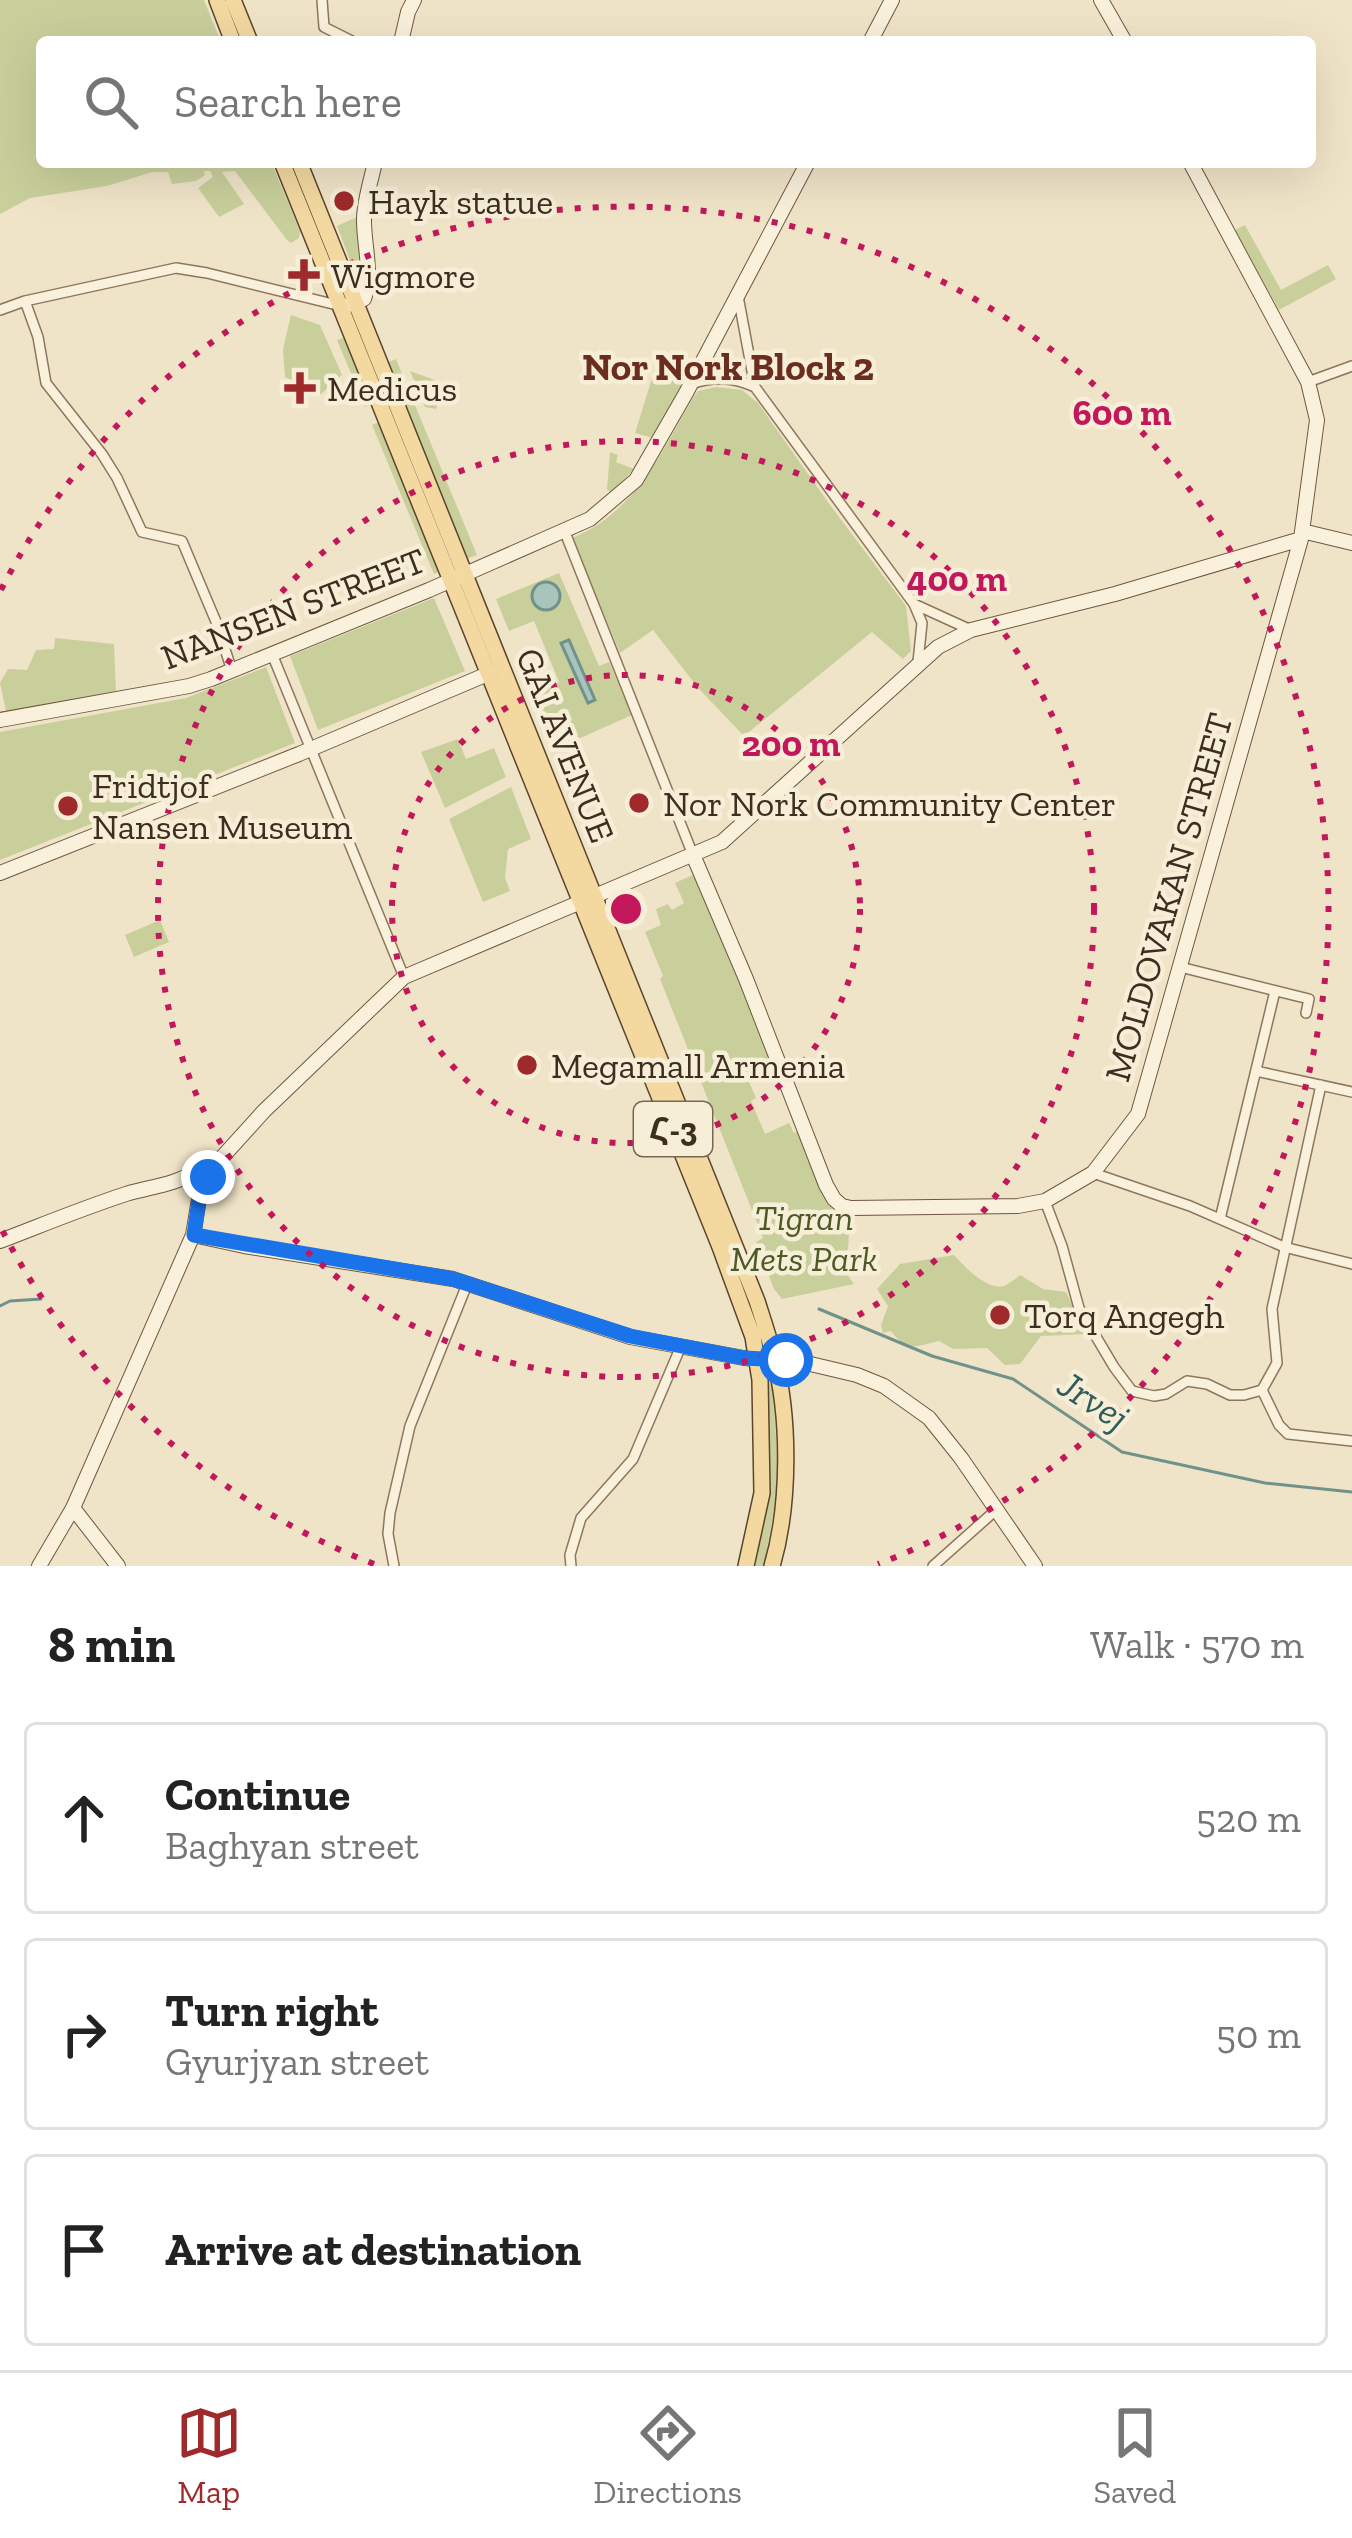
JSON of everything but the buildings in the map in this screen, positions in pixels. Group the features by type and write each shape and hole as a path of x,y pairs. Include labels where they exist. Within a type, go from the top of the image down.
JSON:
{"main road":[{"path":"217,0 231,36"},
{"path":"233,0 248,36"},
{"name":"GAI AVENUE","path":"285,168 349,305"},
{"name":"GAI AVENUE","path":"301,168 349,305 587,900 753,1337 760,1380 762,1493 746,1566"},
{"name":"GAI AVENUE","path":"459,577 490,673 757,1301 775,1359 784,1436 785,1496 772,1566"}],"street":[{"path":"322,0 324,27 342,36"},
{"path":"402,36 414,0"},
{"path":"873,36 892,0"},
{"path":"1101,0 1122,36"},
{"path":"0,310 176,268 349,305 364,299 367,291 364,218 374,168"},
{"name":"NANSEN STREET","path":"0,720 189,686 590,519 635,480 692,384 805,168"},
{"name":"MOLDOVAKAN STREET","path":"693,855 834,1199 842,1206 1018,1207 1045,1201 1093,1173 1138,1114 1301,535 1317,420 1308,382 1193,168"},
{"path":"738,296 755,387 914,604 922,623 918,664"},
{"path":"25,301 38,337 46,383 103,454 142,532 182,541 232,671"},
{"path":"1308,382 1352,366"},
{"path":"692,384 719,378 755,387"},
{"path":"564,530 693,855"},
{"path":"206,1174 404,977 730,835 938,647 971,630 1102,598 1301,535 1352,543"},
{"path":"914,604 971,630"},
{"path":"272,654 404,977"},
{"path":"0,873 490,673"},
{"path":"1180,967 1309,999 1306,1013"},
{"path":"1220,1219 1275,991"},
{"path":"1256,1071 1352,1092"},
{"path":"1045,1201 1079,1308 1132,1391 1166,1394 1187,1381 1230,1395 1262,1390 1277,1363 1272,1309 1322,1085"},
{"path":"200,1193 190,1190 188,1180 193,1172 206,1174"},
{"path":"1093,1173 1190,1206 1284,1247 1352,1264"},
{"path":"39,1566 73,1508 194,1235 200,1193 209,1184 206,1174"},
{"path":"0,1241 131,1192 188,1180"},
{"path":"194,1235 468,1282 630,1336 857,1375 910,1403 949,1441 1035,1566"},
{"path":"394,1566 390,1513 410,1426 468,1282"},
{"path":"572,1566 570,1555 581,1518 632,1459 681,1346"},
{"path":"1262,1390 1288,1434 1352,1441"},
{"path":"73,1508 118,1566"},
{"path":"933,1566 996,1510"}],"green space":[{"path":"0,0 204,0 219,36 36,36 36,168 274,168 300,231 299,238 291,243 287,240 235,171 222,172 244,204 219,217 198,188 213,177 210,171 196,181 172,184 168,172 152,172 107,186 30,198 0,214"},
{"path":"357,217 361,260 359,284 337,226"},
{"path":"1245,225 1281,290 1328,265 1336,279 1279,310 1235,230"},
{"path":"291,315 320,325 342,375 320,395 285,377 283,349"},
{"path":"346,337 374,403 365,407 337,340"},
{"path":"396,359 477,555 466,559 386,363"},
{"path":"657,362 676,367 682,387 653,438 635,433"},
{"path":"410,371 446,384 436,409 425,407"},
{"path":"716,387 742,390 758,403 906,606 911,651 903,659 872,632 744,736 653,630 620,653 572,538 594,527 630,496 658,459 694,396"},
{"path":"381,421 443,570 434,574 372,425"},
{"path":"610,452 618,455 616,462 634,469 611,493 607,489"},
{"path":"559,573 599,666 609,662 632,715 558,748 534,694 559,682 534,621 509,631 496,599"},
{"path":"434,598 465,671 318,730 290,656"},
{"path":"55,638 114,644 116,691 6,711 0,683 8,669 27,670 36,650 54,649"},
{"path":"266,667 295,743 0,860 0,732 186,698"},
{"path":"458,739 466,759 494,748 506,777 445,808 421,752"},
{"path":"511,787 531,839 508,849 505,878 510,891 483,902 449,819"},
{"name":"Tigran Mets Park","path":"695,874 772,1064 746,1075 756,1098 751,1101 765,1134 789,1123 794,1133 799,1131 823,1191 850,1218 848,1249 839,1263 854,1284 782,1299 774,1289 756,1242 763,1238 645,932 661,925 656,909 668,904 672,910 684,903 675,883"},
{"path":"160,920 169,942 134,957 125,935"},
{"path":"954,1255 990,1285 1004,1286 1020,1275 1043,1289 1066,1292 1087,1334 1041,1336 1020,1364 1005,1365 987,1348 953,1349 939,1341 912,1346 891,1331 883,1333 888,1306 877,1289 900,1264"},
{"path":"772,1375 779,1482 764,1566 752,1566 765,1376"}],"water":[{"path":"546,582 556,586 560,596 556,606 546,610 536,606 532,596 536,586"},
{"path":"569,640 595,700 588,703 561,643"}],"waterway":[{"name":"Jrvej","path":"0,1306 41,1299"},
{"name":"Jrvej","path":"819,1309 932,1356 1013,1379 1122,1452 1265,1483 1352,1492"}],"place":[{"name":"Hayk statue","path":"344,201"},
{"name":"Wigmore","path":"304,275"},
{"name":"Medicus","path":"300,388"},
{"name":"Nor Nork Community Center","path":"639,803"},
{"name":"Fridtjof Nansen Museum","path":"68,806"},
{"name":"Megamall Armenia","path":"527,1065"},
{"name":"Torq Angegh","path":"1000,1315"}],"district":[{"name":"Nor Nork Block 2","path":"728,366"}],"route":[{"path":"208,1177 208,1187 200,1193 194,1235 468,1282 630,1336 744,1358 786,1360"}]}
